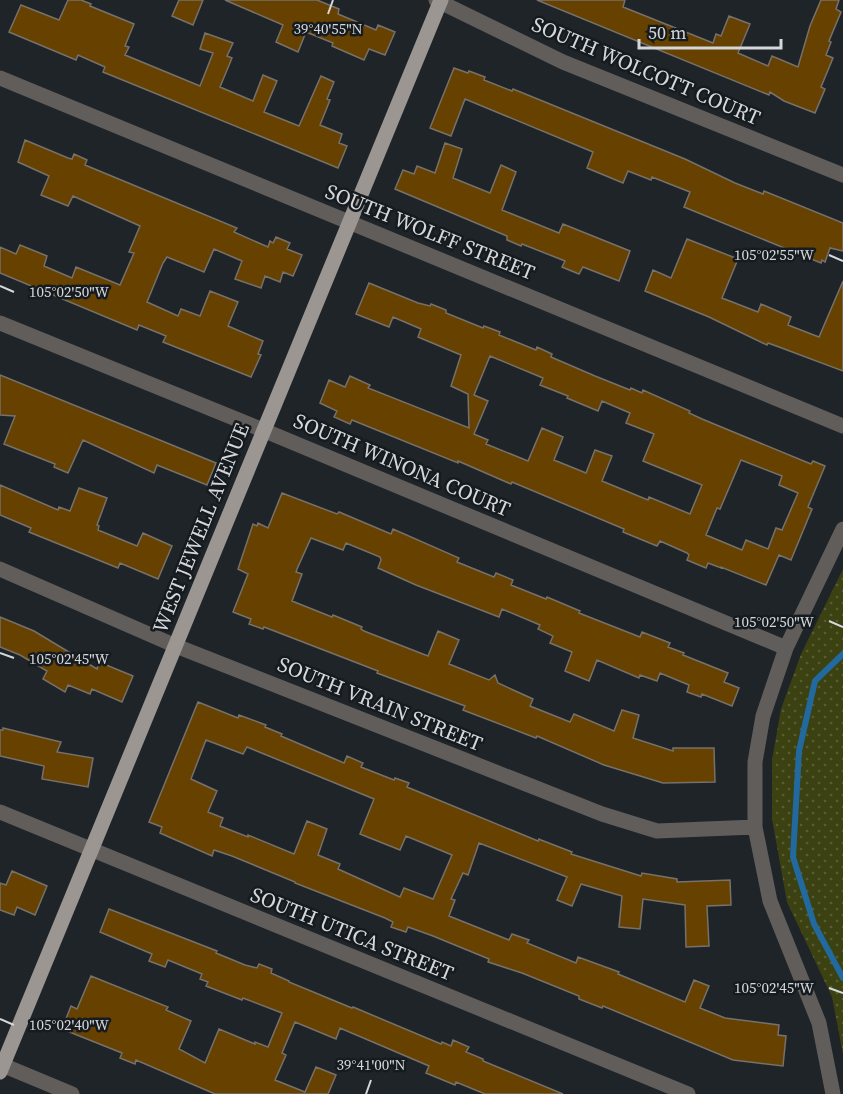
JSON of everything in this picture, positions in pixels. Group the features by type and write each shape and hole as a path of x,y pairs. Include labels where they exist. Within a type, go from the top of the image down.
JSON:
{"main road":[{"name":"WEST JEWELL AVENUE","path":"1,1067 176,646 439,1"}],"street":[{"name":"SOUTH WOLCOTT COURT","path":"439,1 563,62 843,175"},
{"name":"SOUTH WOLFF STREET","path":"0,78 843,426"},
{"name":"SOUTH WINONA COURT","path":"0,323 786,648"},
{"path":"832,1094 819,1023 770,901 755,827 755,762 763,716 786,648 843,529"},
{"name":"SOUTH VRAIN STREET","path":"0,569 176,646 602,814 657,831 755,827"},
{"name":"SOUTH UTICA STREET","path":"0,812 688,1094"},
{"path":"1,1067 72,1094"}],"green space":[{"path":"843,569 843,1054 832,997 787,902 772,819 772,760 781,709 801,654"}],"building":[{"path":"68,0 81,0 134,24 125,46 129,47 125,55 200,86 213,53 200,49 205,33 233,43 227,56 232,58 220,87 253,101 263,75 277,81 264,112 299,126 321,76 334,82 320,125 342,134 339,143 347,146 338,168 103,72 105,67 78,55 76,60 9,32 21,5 59,20"},
{"path":"179,0 203,0 193,25 172,16"},
{"path":"225,0 317,0 339,9 338,14 376,30 378,25 395,32 385,55 369,49 364,60 332,46 333,43 306,32 298,52 276,42 283,25"},
{"path":"537,0 625,0 623,7 713,43 716,34 721,36 729,16 750,24 738,53 768,66 772,56 798,67 810,26 821,0 839,0 836,9 841,12 829,41 831,42 826,55 833,58 821,87 825,89 815,113 784,101 770,92 769,95"},
{"path":"454,68 485,77 484,80 512,91 513,89 685,159 735,183 763,194 764,191 843,223 843,251 830,248 825,262 822,260 821,263 684,207 690,192 652,177 651,180 628,171 623,183 587,168 593,152 465,99 451,136 430,128"},
{"path":"25,140 68,158 72,159 74,154 87,160 85,165 237,228 234,232 268,247 270,241 273,243 276,237 290,243 287,249 302,255 293,276 283,272 280,282 265,276 261,288 235,279 242,261 214,249 204,272 167,257 163,263 147,302 178,316 181,309 200,316 210,291 238,302 228,326 263,341 258,354 261,355 251,377 163,342 166,336 139,325 137,330 0,273 0,247 16,254 20,245 47,256 44,266 72,278 76,267 120,285 134,253 129,252 140,226 73,196 68,206 41,195 49,176 18,162"},
{"path":"445,143 462,149 453,178 490,193 501,165 516,172 502,210 559,233 563,224 630,251 619,281 583,267 579,274 562,267 565,261 522,244 521,246 507,240 507,236 395,189 403,170 414,174 417,166 435,173"},
{"path":"687,239 738,259 722,298 758,312 761,304 791,317 788,325 819,337 843,281 843,371 768,343 767,345 709,317 645,291 653,270 671,278"},
{"path":"369,283 418,303 430,306 431,304 446,310 446,313 483,328 484,326 500,332 499,335 536,350 537,347 552,354 551,357 595,376 630,390 631,388 642,393 643,390 690,411 689,413 702,419 811,464 813,461 825,466 808,507 812,509 791,560 779,555 766,585 708,563 706,568 687,560 689,555 687,553 660,541 657,546 623,532 624,529 512,482 511,484 352,420 350,424 334,417 337,411 320,403 329,380 345,387 350,376 370,385 368,388 469,428 468,394 451,386 461,355 418,337 421,329 393,317 389,327 356,314","holes":["490,356 543,378 540,385 598,411 602,401 630,413 626,423 654,434 643,461 702,485 690,514 602,481 612,456 595,450 586,473 554,460 563,437 542,428 528,461 486,444 488,440 474,434 488,401 474,395","741,460 782,476 779,485 798,493 782,530 776,528 768,549 746,540 742,550 706,535"]},
{"path":"0,375 216,463 207,485 157,465 154,473 83,440 68,473 54,467 55,464 4,444 15,416 0,415"},
{"path":"0,485 58,510 59,507 70,511 79,488 107,498 97,525 98,530 137,546 143,533 172,546 158,579 120,563 118,568 29,532 31,528 0,515"},
{"path":"282,493 337,514 339,512 391,534 393,529 459,558 457,562 494,577 496,573 513,580 511,585 546,599 547,597 580,611 579,613 640,637 642,632 670,643 668,647 684,653 683,655 728,673 724,682 739,688 732,706 702,694 701,697 687,692 689,685 660,673 657,681 640,675 639,678 597,660 589,681 565,671 572,652 550,643 553,636 538,629 540,625 502,609 499,617 416,585 378,568 380,557 346,543 343,550 311,538 296,572 302,574 292,601 332,617 333,615 362,627 364,631 428,656 438,631 459,640 449,664 489,680 495,675 498,683 533,699 530,706 570,722 574,714 614,731 622,710 639,715 633,738 673,751 673,748 714,748 715,782 663,783 604,765 537,736 536,738 463,710 465,706 377,673 378,671 264,627 263,629 249,624 251,619 233,612 248,574 238,569 253,524 257,526 258,523 268,528"},
{"path":"0,617 34,631 97,669 99,662 133,676 122,702 92,689 90,694 68,685 65,692 43,679 47,671 20,655 0,647"},
{"path":"198,702 238,718 239,715 266,725 265,727 282,734 281,736 344,763 347,756 363,763 361,767 394,780 395,778 409,783 407,787 538,841 539,839 572,852 571,854 641,876 642,873 677,879 677,882 730,880 731,905 707,906 709,946 686,947 685,905 643,899 640,929 619,927 622,896 581,884 572,906 557,900 567,877 479,843 468,875 463,873 451,899 455,900 449,916 509,940 512,934 529,940 527,943 576,963 578,957 619,972 618,974 685,1002 694,980 709,986 700,1008 725,1018 779,1025 778,1035 786,1036 783,1066 733,1060 603,1006 602,1008 579,999 579,996 522,973 488,962 489,959 433,936 408,927 406,932 391,927 393,922 385,918 232,856 214,850 212,856 160,833 162,827 149,822","holes":["206,740 243,754 247,747 374,799 360,834 400,850 406,836 452,855 433,899 404,888 400,897 338,869 340,864 318,855 327,829 307,821 294,854 220,826 223,818 208,812 217,791 191,779"]},
{"path":"3,728 61,742 57,752 93,758 88,787 42,779 44,766 0,756 0,730"},
{"path":"12,871 47,886 35,915 17,907 14,915 0,910 0,883 6,885"},
{"path":"109,909 217,951 216,953 245,965 257,968 259,964 272,969 271,973 289,982 441,1044 442,1042 451,1046 453,1040 469,1047 466,1052 483,1061 563,1094 485,1094 426,1073 429,1066 340,1028 336,1039 295,1022 282,1053 286,1055 275,1080 305,1092 316,1067 336,1075 328,1094 215,1094 136,1060 135,1064 120,1058 122,1053 62,1029 71,1006 77,1009 91,976 168,1007 166,1010 191,1021 179,1049 205,1063 219,1029 268,1047 282,1013 206,986 208,982 200,979 202,974 168,960 165,967 149,961 152,954 100,932"}],"waterway":[{"path":"843,654 815,681 799,751 793,857 814,924 843,978"}]}
